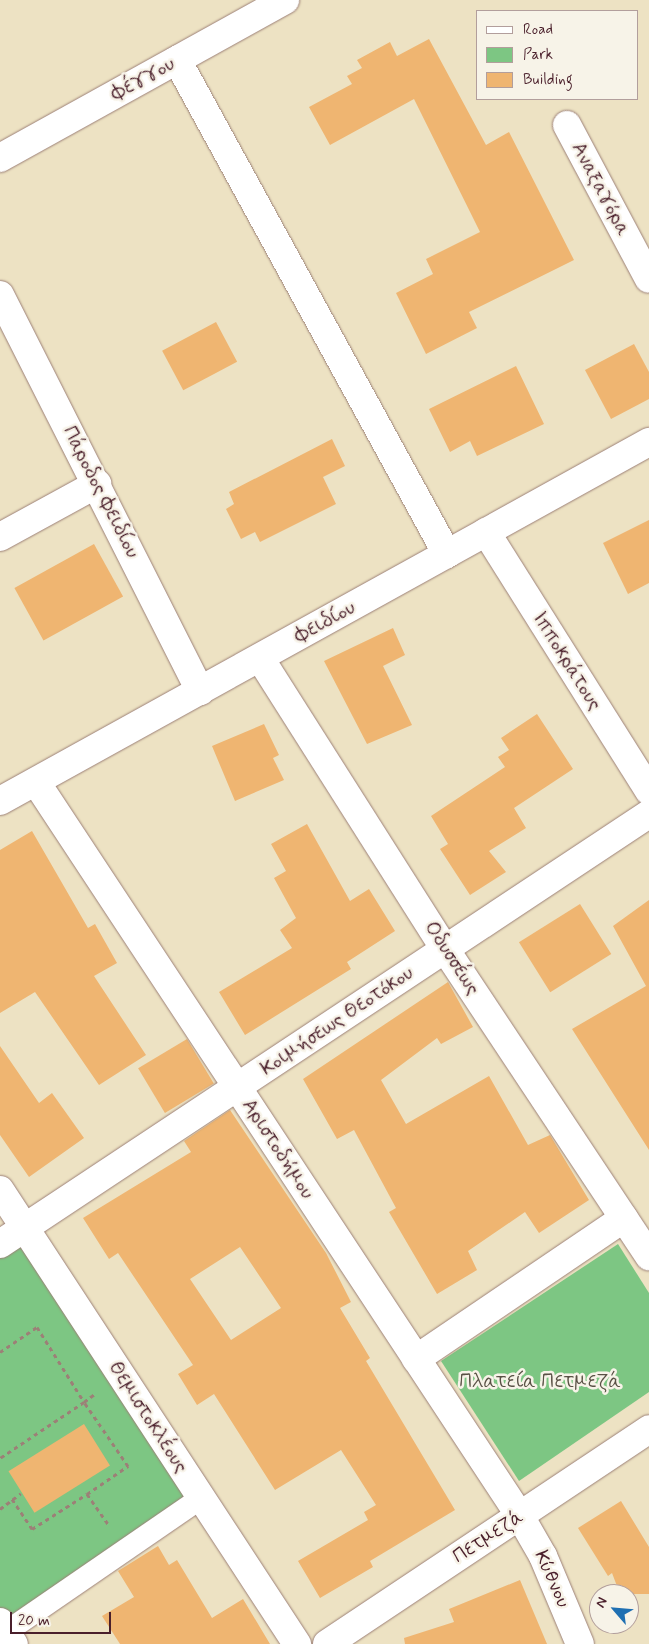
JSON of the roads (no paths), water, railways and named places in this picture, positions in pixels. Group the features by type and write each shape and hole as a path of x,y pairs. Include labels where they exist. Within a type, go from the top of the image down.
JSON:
{"street":[{"name":"Φέγγου","path":"0,158 285,0"},
{"path":"177,60 447,554"},
{"name":"Αναξαγόρα","path":"567,125 649,278"},
{"name":"Πάροδος Φειδίου","path":"0,295 200,691"},
{"name":"Φειδίου","path":"0,801 649,442"},
{"path":"0,537 97,484"},
{"name":"Ιπποκράτους","path":"486,532 649,791"},
{"name":"Οδυσσέως","path":"260,658 445,949 649,1256"},
{"name":"Αριστοδήμου","path":"36,782 520,1516"},
{"name":"Κοιμήσεως Θεοτόκου","path":"0,1244 649,814"},
{"name":"Θεμιστοκλέους","path":"0,1190 297,1644"},
{"path":"416,1358 624,1218"},
{"name":"Πετμεζά","path":"327,1644 649,1429"},
{"path":"7,1633 202,1498"},
{"name":"Κύθνου","path":"520,1516 543,1556 580,1644"}],"park label":[{"name":"Πλατεία Πετμεζά","path":"540,1381"}]}
